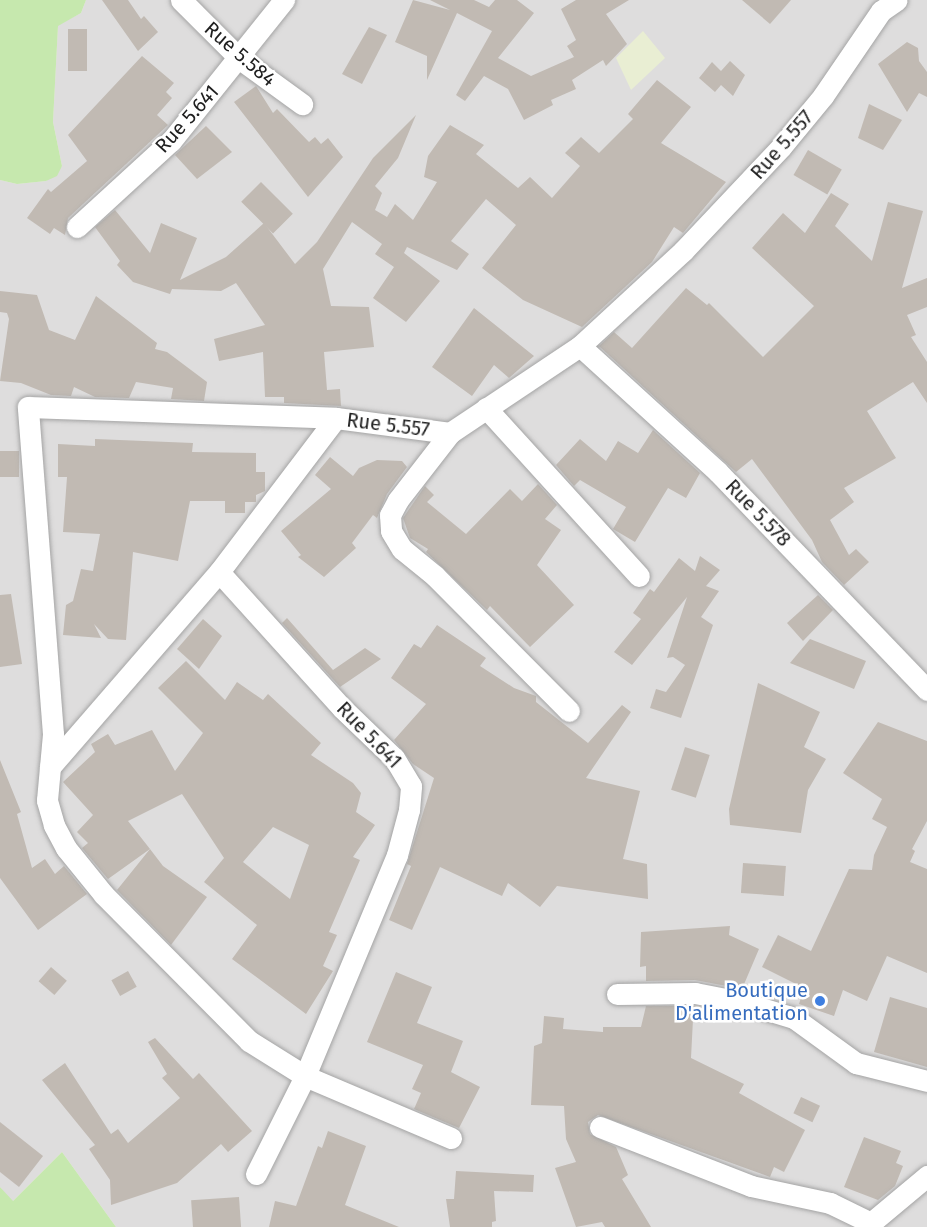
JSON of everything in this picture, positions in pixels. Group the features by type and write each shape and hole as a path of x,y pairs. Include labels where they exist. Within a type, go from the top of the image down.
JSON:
{"street":[{"name":"Rue 5.584","path":"181,0 240,59 302,104"},
{"name":"Rue 5.641","path":"77,227 171,141 240,59 284,0"},
{"name":"Rue 5.557","path":"50,767 53,734 28,407 336,418 450,433 580,346 745,187 823,96 881,11 897,0"},
{"name":"Rue 5.578","path":"580,346 718,472 927,690"},
{"path":"486,408 639,576"},
{"path":"336,418 219,572 50,767 47,800 54,825 82,869 249,1041 305,1076 451,1138"},
{"path":"450,433 398,500 390,515 391,531 402,549 435,576 569,711"},
{"name":"Rue 5.641","path":"219,572 342,708 394,758 411,786 397,855 305,1076 256,1174"},
{"path":"617,993 695,993 741,1002 794,1018 856,1062 927,1081"},
{"path":"600,1126 751,1186 830,1203 868,1225 927,1176"}],"shaded area":[{"path":"86,0 927,0 927,1227 116,1227 62,1152 12,1202 0,1187 0,180 17,184 46,181 62,166 53,122 58,25 81,13"}],"green space":[{"path":"0,0 86,0 81,13 58,26 53,122 62,166 57,176 46,181 17,184 0,180"},
{"path":"643,31 665,58 631,90 616,58"},
{"path":"62,1152 116,1227 0,1227 0,1187 13,1201"}],"building":[{"path":"102,0 128,0 141,19 144,16 158,32 138,51"},
{"path":"413,0 450,10 430,0 474,0 489,7 495,0 517,0 534,13 498,58 531,76 574,57 567,46 576,40 561,9 576,0 629,0 606,14 627,44 606,66 603,60 572,80 576,89 551,100 553,105 524,120 508,89 484,76 465,101 456,95 492,31 457,13 427,80 427,56 395,42"},
{"path":"742,0 791,0 770,24"},
{"path":"369,27 387,35 362,84 342,74"},
{"path":"68,29 87,29 87,71 68,71"},
{"path":"907,42 918,48 919,61 927,72 927,97 919,93 907,112 878,64"},
{"path":"142,56 174,83 166,92 172,98 157,115 168,125 68,218 65,235 54,228 50,234 27,218 48,189 51,192 87,161 68,135"},
{"path":"730,61 745,75 733,96 721,85 715,92 699,78 712,62 721,71"},
{"path":"657,80 691,107 661,143 726,182 683,233 674,227 652,262 582,327 523,300 482,268 516,225 486,199 451,241 469,254 457,270 407,247 404,253 440,281 406,322 373,298 394,267 375,254 382,244 352,222 323,269 331,306 369,307 374,347 324,352 327,390 340,389 341,406 284,403 284,397 265,397 263,352 219,361 214,339 265,325 236,283 221,291 172,289 170,294 133,282 117,265 120,261 95,227 115,210 150,253 161,223 197,238 180,280 226,257 264,223 295,264 317,242 373,158 416,115 398,158 375,186 382,193 375,210 387,217 395,204 413,220 437,182 424,177 428,156 450,125 484,145 476,154 518,188 530,177 552,198 580,166 565,153 581,137 599,153 633,119 628,114"},
{"path":"256,86 273,113 277,109 309,142 315,137 321,144 328,138 343,157 308,197 234,102"},
{"path":"869,104 902,120 883,150 858,138"},
{"path":"206,126 232,152 197,179 175,155"},
{"path":"808,150 842,169 827,195 794,175"},
{"path":"261,182 293,214 273,234 241,202"},
{"path":"831,193 849,204 835,226 872,261 888,202 923,211 902,288 927,278 927,307 907,315 916,335 911,337 927,362 927,403 913,382 867,411 896,458 844,488 854,502 830,520 849,555 856,549 869,562 844,585 822,562 812,540 752,459 736,472 599,346 614,332 632,348 686,288 707,305 709,303 763,357 814,306 752,248 783,213 805,233"},
{"path":"0,291 37,295 49,330 75,340 96,296 157,343 155,349 167,352 207,382 204,401 171,399 173,388 136,382 129,398 95,397 74,387 71,396 51,395 21,383 0,381 9,319 7,313 0,312"},
{"path":"474,308 534,356 509,378 494,365 472,396 432,367"},
{"path":"653,430 700,473 686,498 668,488 635,542 613,529 626,507 580,480 574,486 556,465 580,439 606,461 618,441 638,453"},
{"path":"95,439 193,443 192,452 256,453 256,472 265,472 265,491 256,495 256,502 245,502 245,513 225,513 225,501 190,501 178,561 133,552 126,640 108,639 94,624 101,638 63,635 66,605 73,601 81,569 93,571 100,534 63,532 67,477 58,477 58,444 95,446"},
{"path":"0,451 19,451 19,477 0,477"},
{"path":"330,457 353,476 359,468 377,460 402,461 407,467 387,494 377,518 373,515 352,543 356,548 324,577 298,557 301,555 281,531 331,489 315,475"},
{"path":"538,484 557,505 545,519 561,530 537,565 574,605 530,647 490,606 487,610 426,552 428,549 410,538 403,518 425,486 434,495 427,502 466,534 510,489 522,501"},
{"path":"700,556 720,570 706,586 719,591 701,617 713,625 681,718 650,708 656,689 666,692 685,665 673,657 667,658 687,597 632,665 614,652 641,619 633,613 650,589 654,592 679,558 695,571"},
{"path":"11,594 22,664 0,667 0,595"},
{"path":"818,595 833,610 803,641 787,623"},
{"path":"287,618 333,670 365,648 381,659 340,687 282,623"},
{"path":"203,619 222,636 199,669 177,649"},
{"path":"437,625 486,658 480,666 514,688 536,696 536,702 588,743 622,705 631,712 586,778 640,791 623,859 647,864 648,899 557,886 540,907 508,883 502,896 440,867 412,930 389,920 411,866 407,864 434,778 413,764 394,740 426,704 391,678 414,644 421,648"},
{"path":"810,639 866,661 854,689 790,663"},
{"path":"186,661 225,700 237,682 263,700 268,694 321,743 311,755 353,783 361,793 356,812 375,825 353,857 360,860 329,932 337,935 323,966 333,971 306,1014 232,959 257,925 204,882 224,858 182,794 128,821 150,849 108,879 82,848 88,843 77,832 93,815 63,782 95,752 91,744 108,734 115,745 152,730 175,771 203,733 158,688","holes":["273,827 309,845 290,899 243,862"]},
{"path":"758,683 820,712 804,747 826,759 808,790 801,833 730,825 729,809"},
{"path":"878,722 927,741 927,821 912,849 915,851 910,862 927,869 927,973 887,956 867,1001 843,990 834,1016 799,1004 804,988 762,967 778,935 811,951 849,869 872,870 874,855 887,827 872,819 882,799 843,773"},
{"path":"685,747 710,755 696,798 671,790"},
{"path":"0,760 21,812 17,814 32,868 45,859 55,874 64,866 87,894 38,930 0,878"},
{"path":"150,849 163,866 207,897 171,945 117,890"},
{"path":"743,863 786,866 784,896 741,893"},
{"path":"730,926 729,935 759,949 742,989 695,980 646,981 646,966 640,967 641,932"},
{"path":"51,967 67,981 54,995 39,981"},
{"path":"128,971 137,987 120,996 111,980"},
{"path":"396,972 432,987 417,1023 463,1041 451,1072 480,1087 459,1128 414,1109 421,1093 412,1089 423,1065 367,1042"},
{"path":"890,997 927,1008 927,1067 874,1052"},
{"path":"646,1006 698,1006 693,1019 691,1058 744,1084 739,1093 805,1130 784,1172 774,1167 770,1177 598,1115 588,1122 590,1134 616,1147 628,1175 622,1179 651,1227 605,1227 602,1222 576,1227 555,1168 576,1162 566,1139 564,1106 531,1105 534,1046 542,1043 544,1016 564,1018 563,1029 603,1032 603,1027 641,1027"},
{"path":"155,1038 193,1079 199,1073 252,1131 228,1152 221,1144 177,1183 111,1205 110,1180 89,1149 95,1145 42,1080 65,1063 111,1134 118,1129 128,1143 180,1098 162,1078 167,1074 148,1042"},
{"path":"801,1097 820,1106 812,1122 793,1113"},
{"path":"0,1122 43,1156 19,1187 0,1172"},
{"path":"328,1131 366,1146 345,1205 399,1227 269,1227 275,1201 296,1206 318,1146 322,1148"},
{"path":"864,1137 901,1151 896,1163 903,1166 895,1186 878,1200 844,1187"},
{"path":"456,1171 534,1175 533,1192 494,1191 496,1221 492,1222 492,1227 450,1227 446,1199 454,1199"},
{"path":"239,1197 241,1227 193,1227 191,1200"}],"place":[{"name":"Boutique D'alimentation","path":"820,1001"}]}
